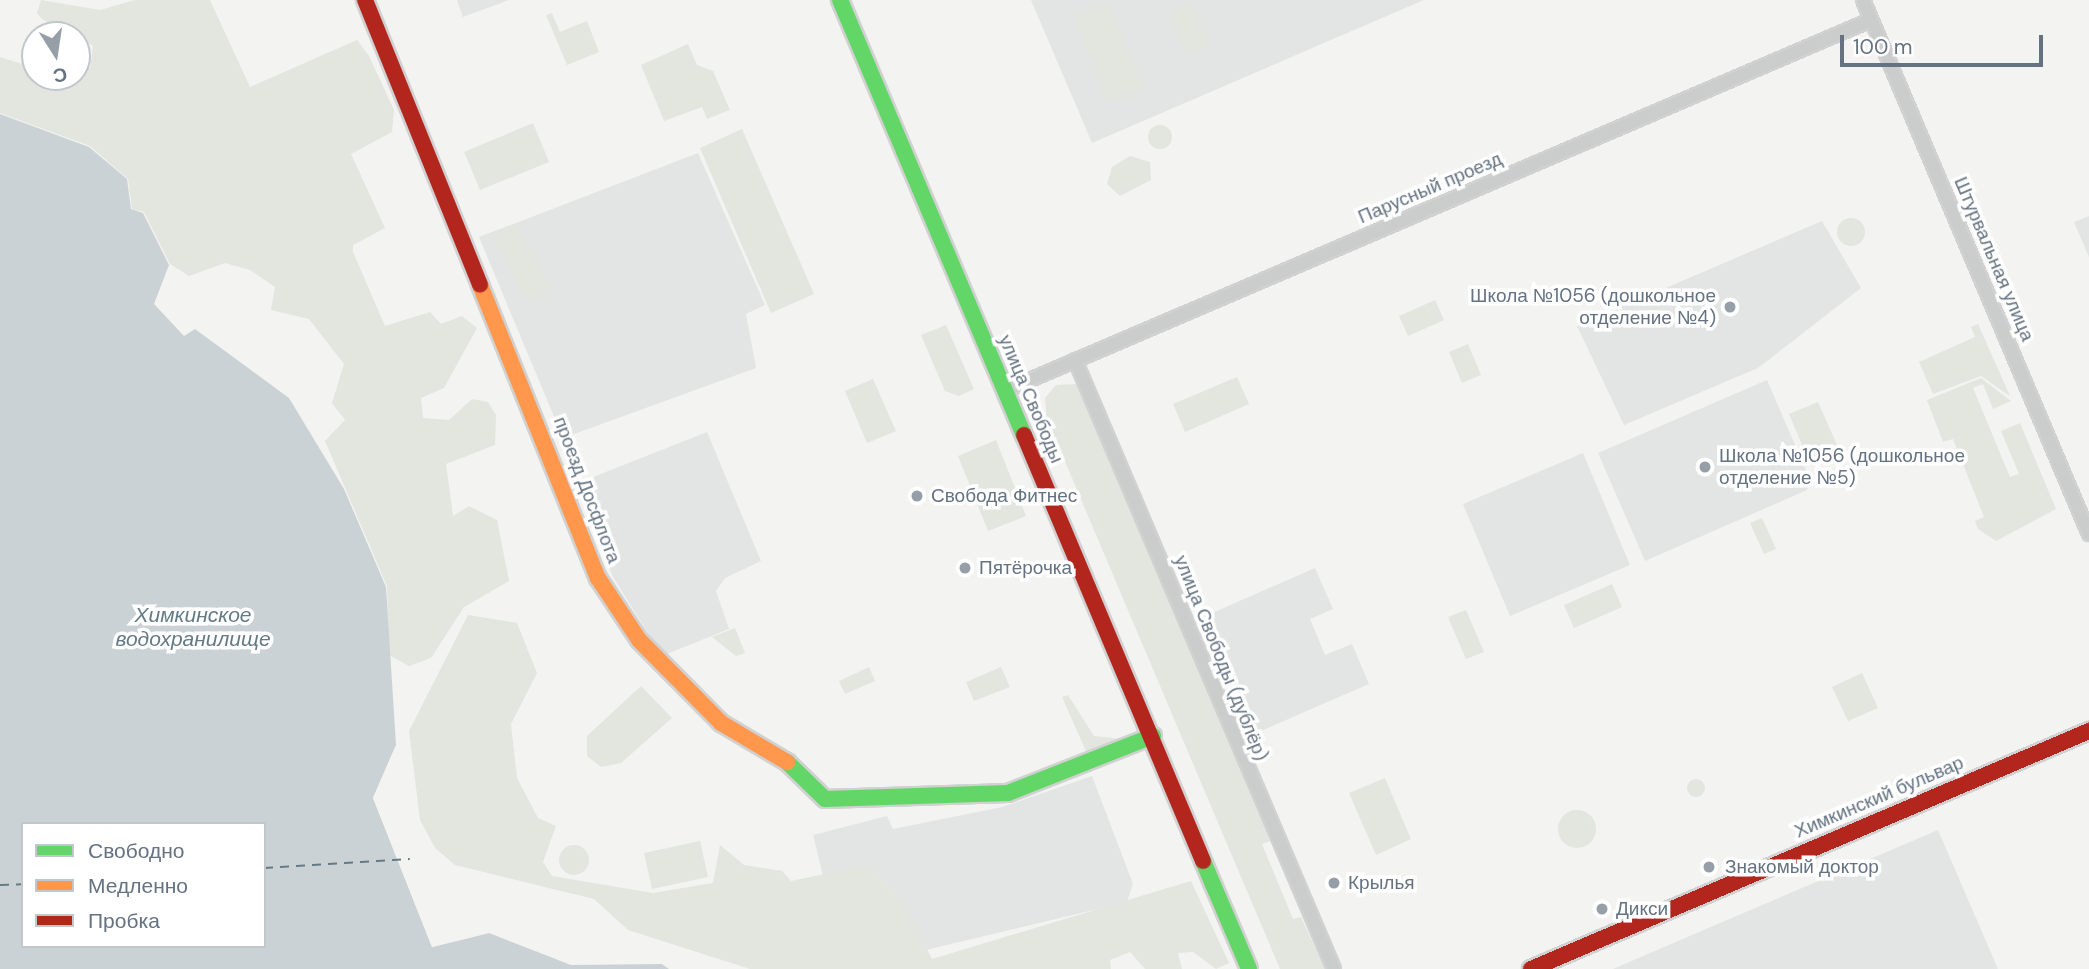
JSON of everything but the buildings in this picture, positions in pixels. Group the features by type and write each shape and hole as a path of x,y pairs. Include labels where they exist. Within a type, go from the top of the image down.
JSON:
{"main road":[{"name":"проезд Досфлота","path":"365,0 598,579 639,640 721,723 796,767 825,799 845,800 1008,793 1153,736"},
{"name":"улица Свободы","path":"840,0 1250,969"},
{"name":"Химкинский бульвар","path":"1531,969 2089,731"}],"street":[{"name":"Штурвальная улица","path":"1863,0 2089,534"},
{"name":"Парусный проезд","path":"1004,390 1871,20"},
{"name":"улица Свободы (дублёр)","path":"1075,360 1335,969"}],"shaded area":[{"path":"41,0 100,10 135,0 210,0 250,87 357,40 369,56 394,110 392,132 351,154 385,228 353,245 353,252 385,326 430,312 441,324 462,316 477,328 444,388 421,398 423,418 449,420 472,399 488,402 496,415 495,445 446,464 453,516 469,506 497,520 509,581 464,607 431,658 409,666 389,655 387,586 325,441 345,420 332,403 344,364 309,319 271,310 275,287 250,270 225,263 189,276 170,264 144,212 132,209 128,179 90,146 0,113 0,57 21,64 21,91 91,91 91,21 46,21 37,13"},
{"path":"457,0 509,0 463,17"},
{"path":"1031,0 1424,0 1092,143"},
{"path":"1192,3 1210,46 1187,56 1169,13"},
{"path":"1108,4 1144,89 1109,103 1074,18"},
{"path":"552,13 560,32 587,21 599,52 567,65 546,15"},
{"path":"688,44 697,65 713,71 730,110 707,119 702,107 664,121 641,65"},
{"path":"533,123 549,162 480,190 464,152"},
{"path":"1160,125 1171,132 1172,137 1165,148 1160,149 1149,142 1148,137 1155,126"},
{"path":"742,129 814,294 771,313 700,148"},
{"path":"698,153 765,305 746,314 756,368 563,438 479,237"},
{"path":"1130,156 1150,162 1151,180 1120,196 1107,184 1112,167"},
{"path":"2089,216 2089,257 2074,222"},
{"path":"1851,218 1861,222 1865,232 1861,242 1851,246 1841,242 1837,232 1841,222"},
{"name":"Школа №1056 (дошкольное отделение №4)","path":"1822,221 1861,288 1758,368 1624,425 1577,326"},
{"path":"517,226 548,283 546,293 528,301 496,244 497,234"},
{"path":"1435,300 1444,320 1408,336 1399,316"},
{"path":"1978,324 2010,396 1981,376 1933,394 1919,362 1975,337 1971,327"},
{"path":"946,325 974,389 959,396 945,391 921,335"},
{"path":"1468,344 1481,375 1462,383 1449,352"},
{"path":"1237,377 1249,404 1185,432 1173,404"},
{"path":"1981,378 2011,401 1993,409 1983,384 1973,388 2010,477 2019,474 2001,431 2020,423 2056,509 1996,541 1978,529 1975,521 1984,517 1953,439 1943,442 1927,400"},
{"path":"873,379 896,431 867,443 845,391"},
{"name":"Школа №1056 (дошкольное отделение №5)","path":"1767,380 1811,482 1807,490 1645,561 1598,453"},
{"path":"1076,384 1270,841 1262,844 1293,919 1301,917 1325,969 1280,969 1047,419 1045,398 1056,385"},
{"path":"1818,402 1841,454 1811,466 1789,414"},
{"path":"707,432 761,561 725,578 716,591 729,629 662,656 613,577 578,483"},
{"path":"996,440 1026,516 988,531 958,456"},
{"path":"1583,453 1630,565 1510,616 1463,504"},
{"path":"1762,518 1776,549 1764,554 1750,523"},
{"path":"1315,568 1333,609 1310,619 1325,655 1352,644 1369,684 1254,734 1203,617"},
{"path":"1612,584 1622,607 1574,628 1564,605"},
{"path":"1466,610 1484,652 1466,659 1448,617"},
{"path":"468,615 517,623 537,673 511,724 517,778 538,818 556,826 543,862 552,876 653,893 713,883 720,845 744,865 782,871 791,881 868,865 900,897 932,959 1191,881 1229,963 1216,969 1193,952 1178,953 1182,969 1145,969 1130,952 1110,960 1111,969 750,969 628,930 594,899 455,865 435,848 420,820 409,731"},
{"path":"735,628 745,653 736,656 712,637"},
{"path":"869,667 875,681 845,694 839,681"},
{"path":"1001,667 1010,687 974,701 966,682"},
{"path":"1862,673 1878,708 1848,721 1832,687"},
{"path":"641,686 672,718 621,763 601,767 587,756 587,736"},
{"path":"1068,695 1094,736 1122,739 1089,758 1062,697"},
{"path":"1092,776 1133,884 1127,902 846,969 813,835 887,816 893,829 1002,807"},
{"path":"1385,778 1411,839 1376,855 1349,793"},
{"path":"1692,779 1700,779 1705,788 1703,795 1692,797 1687,792 1687,784"},
{"path":"1577,810 1590,816 1596,829 1590,842 1577,848 1564,842 1558,829 1564,816"},
{"path":"1938,830 1998,969 1613,969 1706,929"},
{"path":"700,841 708,877 652,889 644,853"},
{"path":"574,845 585,849 589,860 585,871 574,875 563,871 559,860 563,849"}],"water":[{"name":"Химкинское водохранилище","path":"0,114 89,147 127,179 131,209 143,213 169,265 154,304 184,336 195,329 289,398 344,489 386,587 396,745 373,798 432,947 489,933 571,965 662,964 669,969 0,969"}],"pier":[{"path":"396,745 377,798 434,943 489,933 432,947 373,798"}],"ferry route":[{"path":"266,868 410,859"},
{"path":"0,885 21,884"}],"traffic: fast":[{"path":"840,0 1024,435"},
{"path":"787,762 825,799 1008,793 1153,736"},
{"path":"1203,861 1249,969"}],"traffic: slow":[{"path":"480,285 598,578 639,640 721,723 787,762"}],"traffic: jam":[{"path":"365,0 480,285"},
{"path":"1024,435 1203,861"},
{"path":"1531,969 2089,731"}],"place":[{"name":"Школа №1056 (дошкольное отделение №4)","path":"1730,307"},
{"name":"Школа №1056 (дошкольное отделение №5)","path":"1705,467"},
{"name":"Свобода Фитнес","path":"917,496"},
{"name":"Пятёрочка","path":"965,568"},
{"name":"Знакомый доктор","path":"1709,867"},
{"name":"Крылья","path":"1334,883"},
{"name":"Дикси","path":"1602,909"}]}
